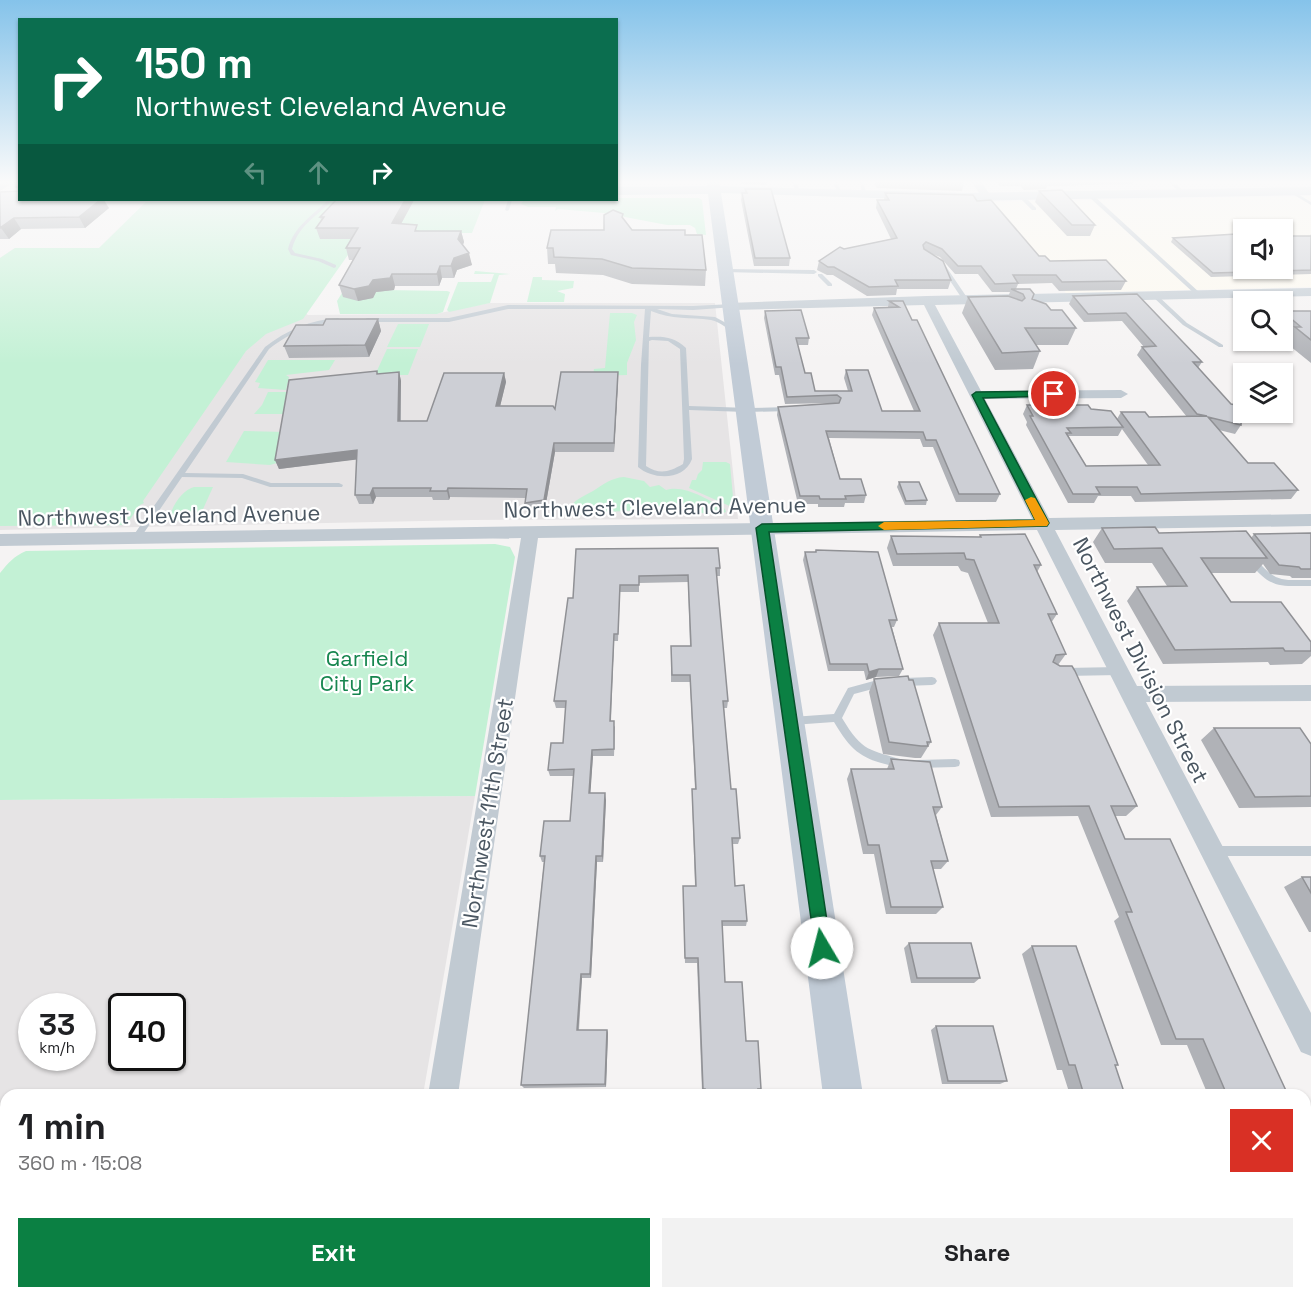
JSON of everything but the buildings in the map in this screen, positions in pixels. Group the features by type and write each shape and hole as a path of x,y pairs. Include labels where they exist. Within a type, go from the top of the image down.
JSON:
{"street":[{"path":"723,243 842,1089"},
{"path":"734,318 927,300 992,299 1031,302 1154,295 1311,292"},
{"name":"Northwest Division Street","path":"927,300 1311,1042"},
{"path":"976,395 1122,394"},
{"name":"Northwest Cleveland Avenue","path":"2,543 136,538 1043,523 1225,525 1311,520"},
{"name":"Northwest 11th Street","path":"444,1089 530,532"},
{"path":"1131,694 1311,693"}],"lane":[{"path":"292,243 290,249 293,254 320,260 334,266"},
{"path":"1142,243 1198,294"},
{"path":"941,262 965,300"},
{"path":"727,271 817,274 830,285"},
{"path":"1154,295 1185,324 1221,346"},
{"path":"992,299 1002,309"},
{"path":"358,320 449,320 508,307 648,308 734,318"},
{"path":"648,308 671,316 734,318"},
{"path":"647,339 669,339 683,348 686,465 669,475 651,474 642,467 644,365 648,308"},
{"path":"136,538 267,348 284,335 315,322 347,320"},
{"path":"686,408 802,408"},
{"path":"179,475 243,476 270,485 339,485"},
{"path":"1247,554 1266,578 1275,583 1311,583"},
{"path":"1052,672 1119,671"},
{"path":"899,682 932,681"},
{"path":"837,718 851,691 876,683 887,683"},
{"path":"790,721 837,718"},
{"path":"837,718 851,742 869,757 903,764 955,763"},
{"path":"1212,851 1311,851"}],"shaded area":[{"path":"104,243 204,243 308,315 435,314 489,303 715,303 738,519 472,520 0,530 0,258 15,248 99,248"},
{"path":"1023,243 1233,243 1233,279 1293,279 1293,243 1311,243 1311,287 1066,293"},
{"path":"475,796 424,1089 0,1089 0,800"}],"green space":[{"path":"104,243 357,243 303,319 266,334 246,351 143,501 144,503 140,505 126,525 0,526 0,258 15,248 99,248"},
{"path":"475,271 510,274 499,275 490,303 449,312 447,310 458,282 491,282 494,274 474,274"},
{"path":"533,277 542,277 542,280 574,281 573,288 557,291 565,294 564,302 527,302"},
{"path":"385,290 450,292 443,312 437,314 340,314 337,301 342,293"},
{"path":"610,313 637,315 634,322 636,340 627,363 627,375 593,376 594,369 605,368"},
{"path":"398,324 429,324 420,347 387,347"},
{"path":"387,349 418,349 408,375 375,375"},
{"path":"268,360 335,360 329,370 286,375 289,377 286,390 258,388 260,383 255,382"},
{"path":"268,392 293,392 289,414 254,414 262,405"},
{"path":"244,431 286,432 280,462 270,465 226,462"},
{"path":"703,462 730,464 734,508 689,488 692,480 696,480 702,470"},
{"path":"624,477 644,481 650,487 659,485 666,490 688,491 712,501 726,512 710,514 687,510 639,510 569,517 571,507 576,501 608,482"},
{"path":"194,487 213,487 199,518 192,521 170,521 177,501 185,492"},
{"name":"Garfield City Park","path":"495,544 510,547 515,557 475,796 0,800 0,573 22,553 26,551"}],"slow traffic":[{"path":"884,526 1043,523 1031,500"}],"route":[{"path":"822,948 762,528 1043,523 976,395 1054,394"}]}
